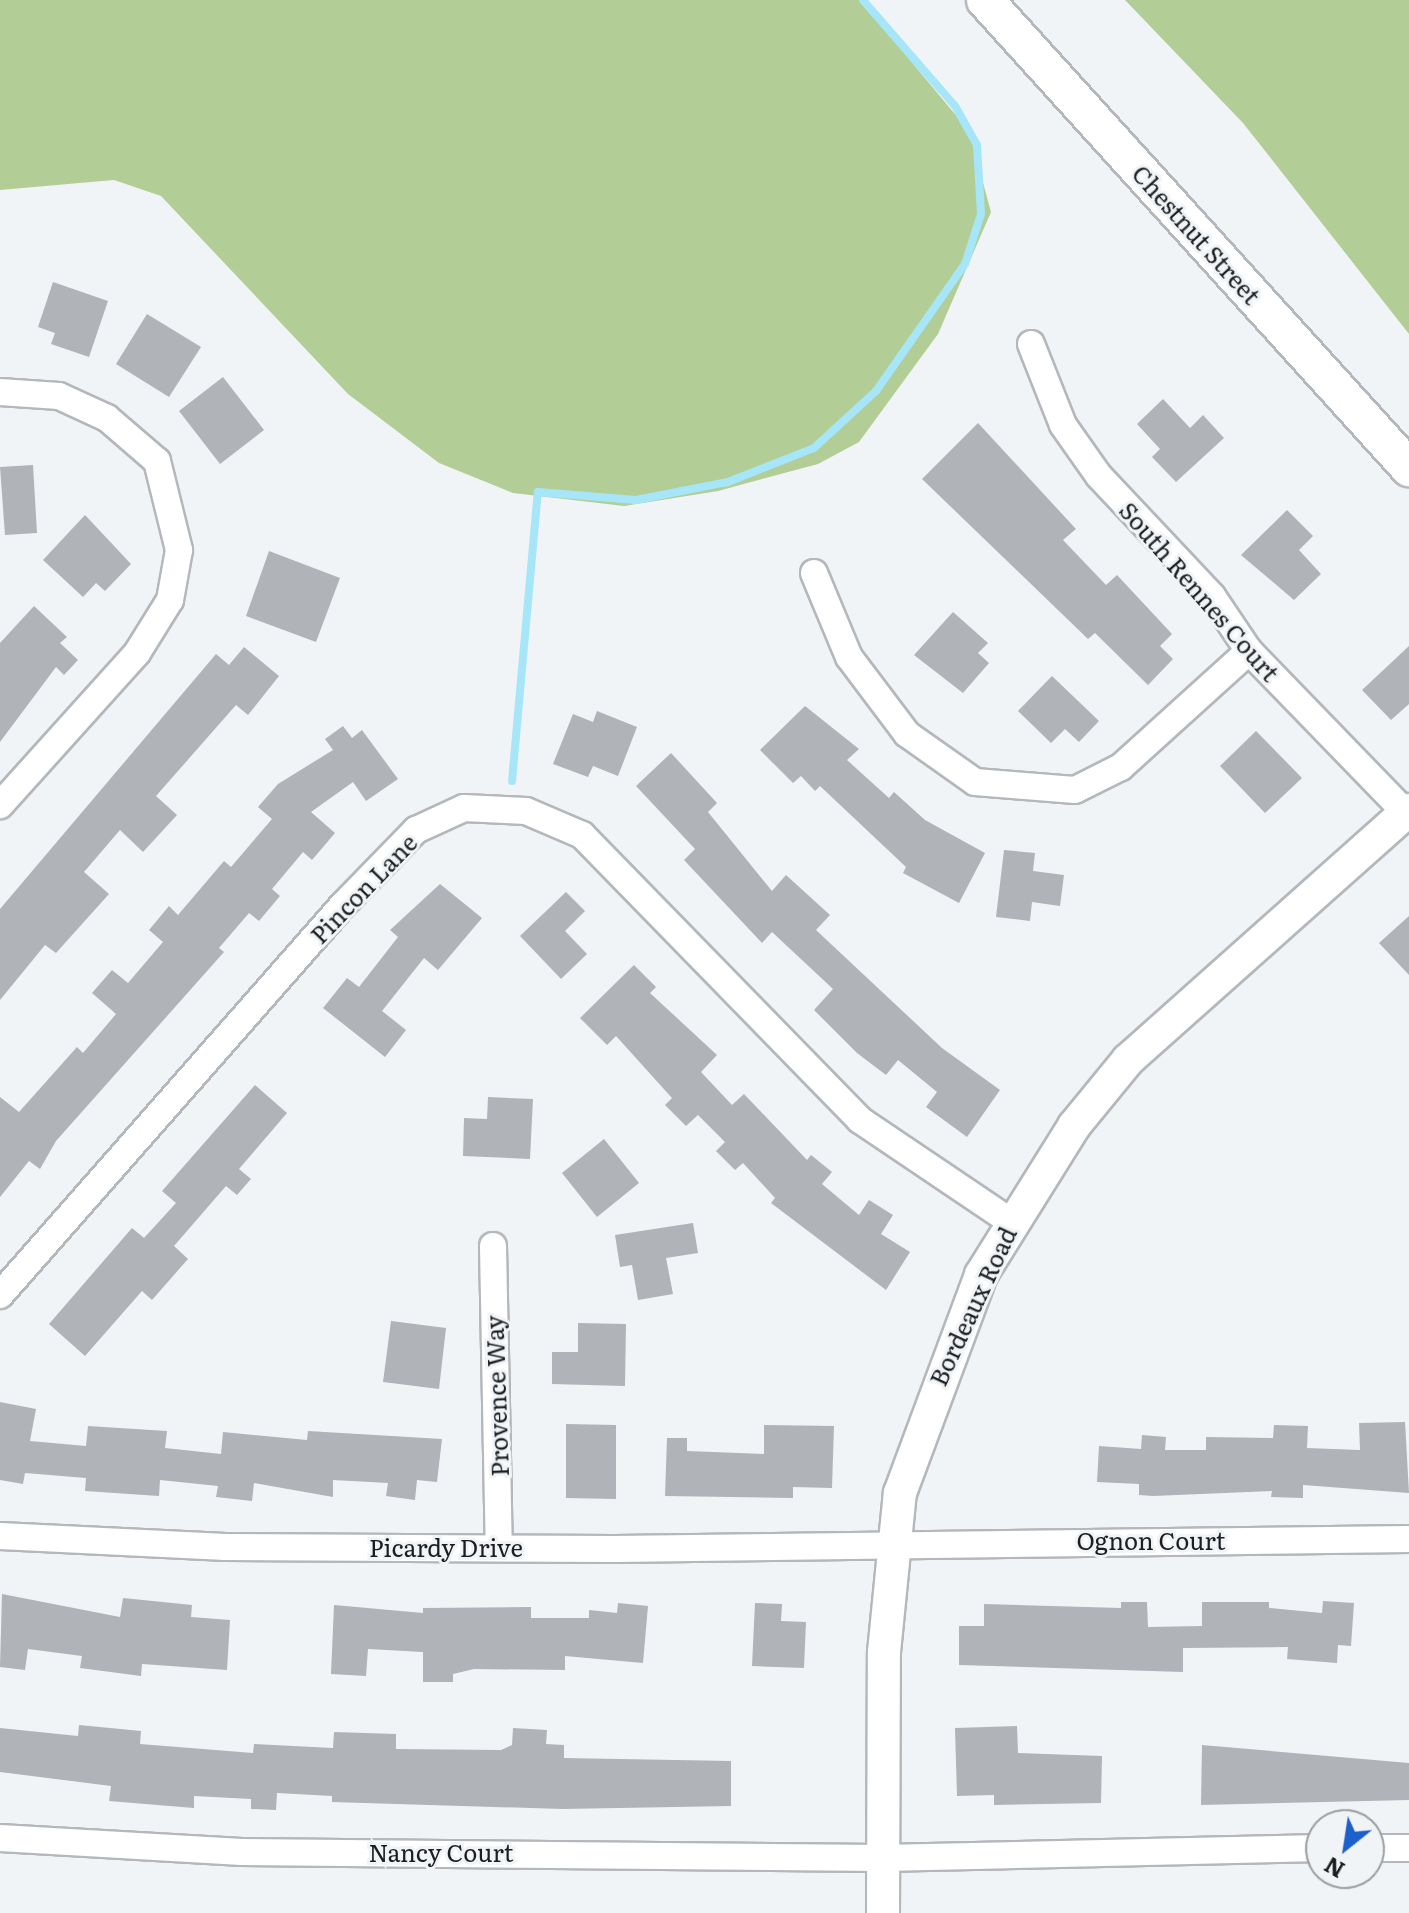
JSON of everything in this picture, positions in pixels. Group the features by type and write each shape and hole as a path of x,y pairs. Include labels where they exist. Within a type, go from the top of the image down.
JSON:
{"main road":[{"name":"Chestnut Street","path":"985,0 1409,468"}],"street":[{"name":"South Rennes Court","path":"1031,344 1072,438 1212,596 1249,651 1408,813"},
{"path":"0,392 59,396 107,418 157,461 179,550 170,600 137,653 0,805"},
{"path":"814,573 849,657 907,734 975,782 1075,790 1121,767 1249,651"},
{"name":"Pincon Lane","path":"0,1295 343,905 416,830 464,808 526,811 582,835 860,1120 1010,1221"},
{"name":"Bordeaux Road","path":"883,1913 892,1547 918,1428 1010,1221 1128,1060 1408,813"},
{"name":"Provence Way","path":"493,1246 499,1546"},
{"name":"Picardy Drive","path":"0,1536 226,1547 892,1547"},
{"name":"Ognon Court","path":"892,1547 1409,1539"},
{"name":"Nancy Court","path":"0,1838 242,1852 882,1858"},
{"path":"882,1858 1305,1848"},
{"path":"1385,1848 1409,1848"}],"green space":[{"path":"0,0 860,0 969,131 991,212 938,334 859,442 818,464 718,491 624,506 513,493 439,463 348,394 161,196 114,180 0,190"},
{"path":"1125,0 1409,0 1409,334 1243,123"}],"building":[{"path":"53,282 108,301 89,357 51,344 55,333 38,327"},
{"path":"147,314 201,347 169,397 116,364"},
{"path":"223,377 264,430 220,464 179,411"},
{"path":"1163,399 1190,428 1203,415 1224,438 1176,482 1152,457 1160,449 1137,424"},
{"path":"978,423 1076,529 1063,540 1106,585 1117,575 1172,634 1160,646 1173,659 1148,685 1095,633 1088,639 922,479"},
{"path":"33,465 37,533 5,535 0,467"},
{"path":"1287,510 1313,536 1299,550 1321,574 1294,600 1241,555"},
{"path":"85,515 131,564 105,591 96,583 83,597 43,560"},
{"path":"269,551 340,578 316,642 246,616"},
{"path":"34,606 67,637 60,643 78,660 64,675 56,667 0,742 0,643"},
{"path":"953,612 988,643 978,653 989,663 963,693 914,655"},
{"path":"1409,646 1409,704 1391,720 1362,690"},
{"path":"244,647 279,676 248,715 236,705 156,796 177,815 143,852 120,830 84,872 109,894 56,953 45,945 0,1000 0,909 216,654 229,665"},
{"path":"1052,676 1099,721 1079,742 1065,729 1051,743 1018,711"},
{"path":"805,706 859,749 847,760 889,798 894,792 925,820 985,853 959,903 903,873 906,867 820,786 815,791 801,776 793,783 760,750"},
{"path":"597,711 637,727 618,776 593,766 588,777 553,764 573,714 593,722"},
{"path":"343,726 352,738 362,730 398,779 366,801 353,782 311,812 335,833 312,860 303,852 272,889 280,896 259,921 249,913 219,948 224,952 56,1141 40,1169 29,1161 0,1197 0,1097 19,1112 77,1047 83,1053 116,1014 92,993 112,970 128,983 163,942 149,930 169,906 178,915 224,861 231,867 272,819 258,807 278,784 333,750 325,739"},
{"path":"1256,731 1302,778 1265,813 1220,766"},
{"path":"671,753 717,803 708,812 772,891 786,875 830,915 816,930 942,1048 1000,1090 967,1137 926,1107 937,1092 898,1060 886,1075 857,1053 814,1010 833,989 772,932 762,943 684,860 695,849 636,786"},
{"path":"1004,850 1035,853 1033,871 1064,875 1060,906 1032,902 1030,921 996,917"},
{"path":"440,884 482,918 438,970 424,958 382,1011 406,1030 385,1057 323,1008 347,978 359,987 398,937 390,930"},
{"path":"566,892 585,911 565,931 587,954 561,979 520,936"},
{"path":"1409,916 1409,975 1379,943"},
{"path":"634,965 656,987 650,993 717,1055 701,1072 732,1105 744,1094 807,1160 811,1155 832,1172 822,1184 859,1215 869,1200 893,1215 881,1234 910,1252 886,1290 771,1203 775,1198 743,1163 735,1170 716,1151 725,1142 698,1115 686,1126 665,1105 672,1098 616,1036 607,1045 580,1018"},
{"path":"255,1085 287,1113 239,1169 251,1179 237,1195 226,1186 174,1246 188,1259 152,1300 142,1291 85,1356 49,1324 132,1228 144,1238 176,1203 162,1191"},
{"path":"488,1097 533,1099 530,1159 463,1156 464,1118 487,1119"},
{"path":"604,1139 639,1183 597,1217 562,1173"},
{"path":"693,1223 698,1253 666,1258 673,1294 638,1300 632,1265 620,1267 615,1235"},
{"path":"391,1321 446,1328 439,1389 383,1382"},
{"path":"578,1323 626,1324 625,1386 552,1384 552,1352 578,1352"},
{"path":"0,1402 36,1409 30,1441 86,1446 88,1426 167,1431 165,1448 221,1454 223,1432 307,1440 308,1431 442,1439 437,1482 417,1480 415,1500 386,1496 388,1483 333,1480 333,1497 254,1483 252,1501 216,1497 218,1486 160,1480 159,1496 85,1491 86,1478 25,1473 23,1484 0,1480"},
{"path":"1405,1422 1409,1493 1303,1485 1303,1498 1271,1497 1272,1491 1153,1496 1139,1495 1139,1484 1097,1482 1099,1446 1141,1449 1142,1435 1166,1437 1165,1450 1206,1450 1206,1437 1273,1438 1274,1425 1308,1426 1307,1448 1360,1450 1359,1423"},
{"path":"566,1424 616,1425 616,1499 566,1498"},
{"path":"764,1425 834,1426 832,1488 793,1487 793,1498 665,1496 667,1438 687,1438 687,1451 764,1454"},
{"path":"2,1594 120,1617 123,1598 192,1605 191,1617 230,1620 227,1670 142,1664 141,1676 80,1668 82,1656 28,1649 25,1670 0,1667"},
{"path":"1323,1601 1354,1603 1351,1646 1338,1645 1337,1663 1287,1659 1288,1647 1183,1648 1183,1672 959,1665 959,1626 984,1626 984,1604 1121,1608 1121,1602 1147,1602 1148,1627 1202,1626 1202,1602 1269,1602 1269,1608 1322,1613"},
{"path":"618,1603 648,1606 643,1663 565,1656 565,1670 474,1669 453,1674 453,1682 423,1682 423,1652 368,1649 366,1676 331,1674 334,1605 423,1613 423,1608 531,1607 531,1618 589,1618 589,1610 617,1613"},
{"path":"755,1603 782,1604 781,1621 806,1622 804,1668 752,1666"},
{"path":"79,1725 141,1731 140,1744 253,1753 254,1744 333,1748 334,1732 396,1734 396,1749 501,1750 512,1745 513,1728 547,1730 546,1744 564,1745 564,1758 731,1761 731,1806 562,1809 332,1802 332,1796 277,1793 276,1810 251,1809 251,1799 194,1796 194,1808 109,1801 111,1786 0,1772 0,1728 78,1736"},
{"path":"1017,1726 1018,1753 1102,1756 1101,1803 994,1805 994,1795 957,1796 955,1728"},
{"path":"1202,1745 1409,1763 1409,1800 1201,1805"}],"waterway":[{"path":"512,781 538,492 636,500 728,482 814,448 876,391 965,264 981,214 977,145 955,106 863,0"}]}
